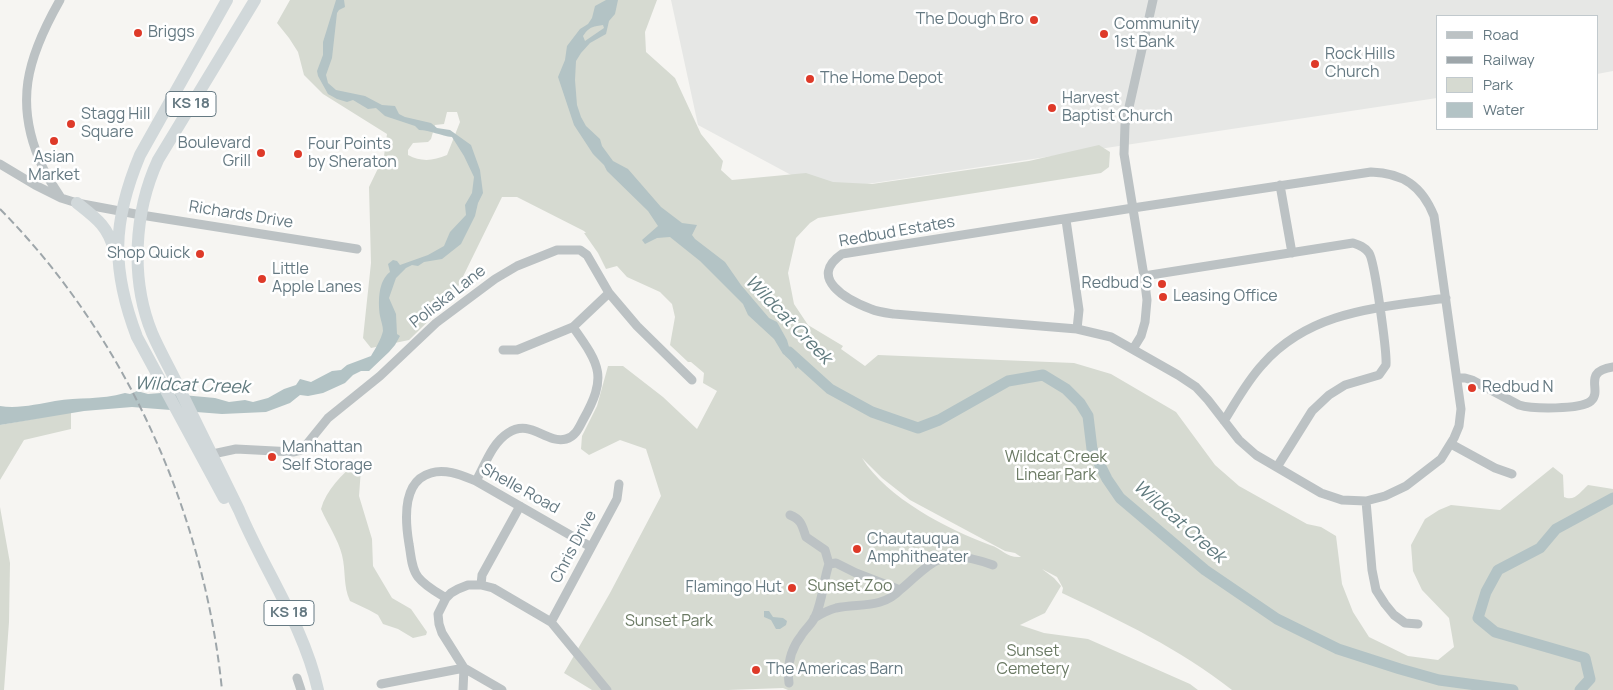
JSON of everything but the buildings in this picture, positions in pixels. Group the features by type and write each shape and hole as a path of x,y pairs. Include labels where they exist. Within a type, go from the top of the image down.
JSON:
{"highway":[{"name":"KS 18","path":"227,0 140,155 129,181 121,211 118,236 118,265 128,313 137,337 161,380 190,424 207,456 233,515 251,540 301,637 311,661 318,690"},
{"name":"KS 18","path":"190,424 174,376 152,333 140,288 138,252 141,215 148,180 158,160 255,0"},
{"path":"77,203 99,220 109,234 118,265"}],"street":[{"path":"60,0 39,40 32,60 28,74 27,103 31,137 43,170 61,198"},
{"path":"1133,349 1145,322 1147,300 1124,154 1125,124 1153,0"},
{"name":"Richards Drive","path":"0,164 35,185 61,198 77,203 357,249"},
{"name":"Redbud Estates","path":"1371,172 1388,174 1418,188 1428,202 1434,216 1458,378 1461,417 1451,444 1441,459 1406,486 1385,496 1366,502 1342,500 1321,493 1256,455 1239,440 1196,387 1111,337 1077,329 894,314 872,309 852,300 835,289 828,280 828,270 833,260 842,254 1133,208 1371,172"},
{"path":"1280,185 1292,252"},
{"path":"1066,220 1079,310 1077,329"},
{"path":"1144,276 1353,243 1362,246 1370,254 1380,308 1386,360 1383,371 1373,378 1345,385 1329,394 1312,410 1277,467"},
{"name":"Poliska Lane","path":"207,456 236,449 294,452 302,450 328,418 380,376 436,323 495,279 517,266 558,250 580,250 587,255 609,293 637,326 692,380"},
{"path":"503,350 518,350 573,328 609,293"},
{"path":"1224,421 1254,374 1271,355 1284,343 1310,327 1337,316 1446,298"},
{"path":"476,481 495,446 507,434 516,429 525,428 537,431 557,440 565,440 576,434 594,400 598,378 596,363 573,328"},
{"path":"1458,378 1472,380 1527,408 1543,409 1583,405 1591,400 1594,395 1594,380 1598,372 1605,368 1613,367"},
{"path":"1451,444 1495,468 1512,474"},
{"name":"Shelle Road","path":"446,598 423,583 417,576 413,567 406,515 411,490 420,479 431,472 459,474 476,481 591,547"},
{"name":"Chris Drive","path":"551,622 617,499 619,484"},
{"path":"1366,502 1372,570 1376,590 1384,604 1394,615 1405,623 1418,624"},
{"path":"481,584 482,575 520,506"},
{"path":"789,683 787,667 792,651 814,618 820,604 829,564 825,550 806,537 800,520 790,515"},
{"path":"814,618 826,611 875,604 893,598 933,563 942,558 951,557 993,565"},
{"path":"829,564 836,563 862,576 900,590"},
{"path":"502,690 464,668 442,633 438,614 446,598 458,588 481,584 492,588 551,622 607,690"},
{"path":"380,684 464,668"},
{"path":"463,690 464,668"},
{"path":"297,678 301,690"}],"shaded area":[{"path":"671,0 1613,0 1613,71 1598,74 1598,15 1436,15 1436,98 821,191 698,125"}],"green space":[{"path":"290,0 657,0 645,32 646,52 675,78 701,134 723,161 721,170 732,180 806,173 833,182 872,184 1029,161 1099,145 1110,152 1109,167 1101,173 818,218 810,223 796,238 788,273 794,304 808,325 843,346 841,349 865,366 878,355 1074,363 1111,374 1176,412 1215,465 1239,486 1307,524 1321,527 1336,536 1342,584 1353,612 1369,637 1408,656 1438,660 1454,647 1449,618 1422,590 1413,571 1411,545 1425,519 1451,505 1500,510 1553,467 1563,475 1564,497 1575,497 1588,485 1613,489 1613,690 1232,690 1192,661 1171,649 1128,625 1062,593 1063,588 1057,577 1042,569 1061,586 1045,613 1020,625 1044,633 1088,639 1190,684 1198,690 788,690 783,688 592,690 564,673 610,593 661,496 646,449 620,440 589,455 581,449 582,436 597,406 608,366 623,366 663,397 697,429 717,391 703,383 704,373 691,362 688,362 670,345 675,317 672,304 660,292 627,277 617,266 606,269 584,231 517,197 502,197 453,297 409,340 371,348 363,338 371,263 369,187 384,156 387,134 323,94 304,75 298,52 277,23","holes":["447,112 457,112 460,122 447,155 427,160 408,155 408,150 413,143 428,142 431,139 435,125 444,124","862,458 882,478 910,500 1005,551 1015,553 1021,557 1008,555 937,521 919,510 886,486"]},
{"path":"71,412 71,429 24,440 0,480 0,425"},
{"path":"356,462 360,465 361,469 359,496 372,539 373,566 392,598 411,609 427,632 426,635 413,638 398,629 383,624 378,615 350,601 346,590 340,549 321,509 331,489"},
{"path":"0,507 10,563 9,622 4,690 0,690"}],"water":[{"path":"336,0 344,0 345,7 337,13 332,58 326,75 328,83 336,90 365,96 382,105 395,106 399,114 405,117 431,123 437,128 450,130 471,145 480,170 483,193 475,216 461,244 442,259 424,262 418,266 412,265 396,278 389,298 396,314 397,334 400,336 395,345 369,371 361,371 353,375 345,383 323,393 308,396 300,395 290,403 266,412 222,414 132,407 84,411 0,425 0,406 21,407 64,400 130,394 137,391 148,394 161,393 215,398 229,402 245,400 253,402 268,398 296,385 300,379 311,382 332,371 341,370 347,365 371,356 383,331 379,298 383,281 390,272 388,264 393,260 397,261 400,265 428,255 444,246 450,232 466,215 465,205 472,193 474,177 452,137 419,130 415,126 385,116 376,108 368,109 353,100 347,102 328,94 317,71 323,55 323,42"},
{"path":"606,0 618,0 615,14 609,21 606,34 590,43 576,61 577,105 581,117 586,126 600,139 602,146 613,161 628,169 661,207 682,223 697,225 692,235 695,239 725,262 741,285 769,318 777,322 789,347 802,360 796,369 788,357 783,354 774,339 748,315 743,304 700,261 670,237 657,238 645,244 642,240 658,226 648,211 607,171 574,125 558,77 565,60 567,46 580,29 588,24 592,18 595,6","holes":["603,25 604,28 585,41 583,36 587,30"]},
{"path":"764,611 769,611 773,617 783,618 787,621 786,625 776,629 771,620 764,617"}],"waterway":[{"name":"Wildcat Creek","path":"789,352 830,389 872,412 918,428 939,420 1008,381 1043,375 1066,389 1080,403 1088,416 1092,449 1107,479 1120,498 1205,570 1277,619 1338,649 1400,669 1439,680 1513,690"},
{"name":"Wildcat Creek","path":"1580,690 1590,679 1585,658 1495,632 1478,618 1486,592 1498,570 1540,548 1556,529 1613,498"}],"railway":[{"path":"0,209 45,259 85,313 121,371 152,431 177,493 197,558 212,623 222,690"}],"place":[{"name":"The Dough Bro","path":"1034,20"},
{"name":"Briggs","path":"138,33"},
{"name":"Community 1st Bank","path":"1104,34"},
{"name":"Rock Hills Church","path":"1315,64"},
{"name":"The Home Depot","path":"810,79"},
{"name":"Harvest Baptist Church","path":"1052,108"},
{"name":"Stagg Hill Square","path":"71,124"},
{"name":"Asian Market","path":"54,141"},
{"name":"Boulevard Grill","path":"261,153"},
{"name":"Four Points by Sheraton","path":"298,154"},
{"name":"Shop Quick","path":"200,254"},
{"name":"Little Apple Lanes","path":"262,279"},
{"name":"Redbud S","path":"1162,284"},
{"name":"Leasing Office","path":"1163,297"},
{"name":"Redbud N","path":"1472,388"},
{"name":"Manhattan Self Storage","path":"272,457"},
{"name":"Chautauqua Amphitheater","path":"857,549"},
{"name":"Flamingo Hut","path":"792,588"},
{"name":"The Americas Barn","path":"756,670"}],"park label":[{"name":"Wildcat Creek Linear Park","path":"1056,467"},
{"name":"Sunset Zoo","path":"850,587"},
{"name":"Sunset Park","path":"669,622"},
{"name":"Sunset Cemetery","path":"1033,661"}]}
